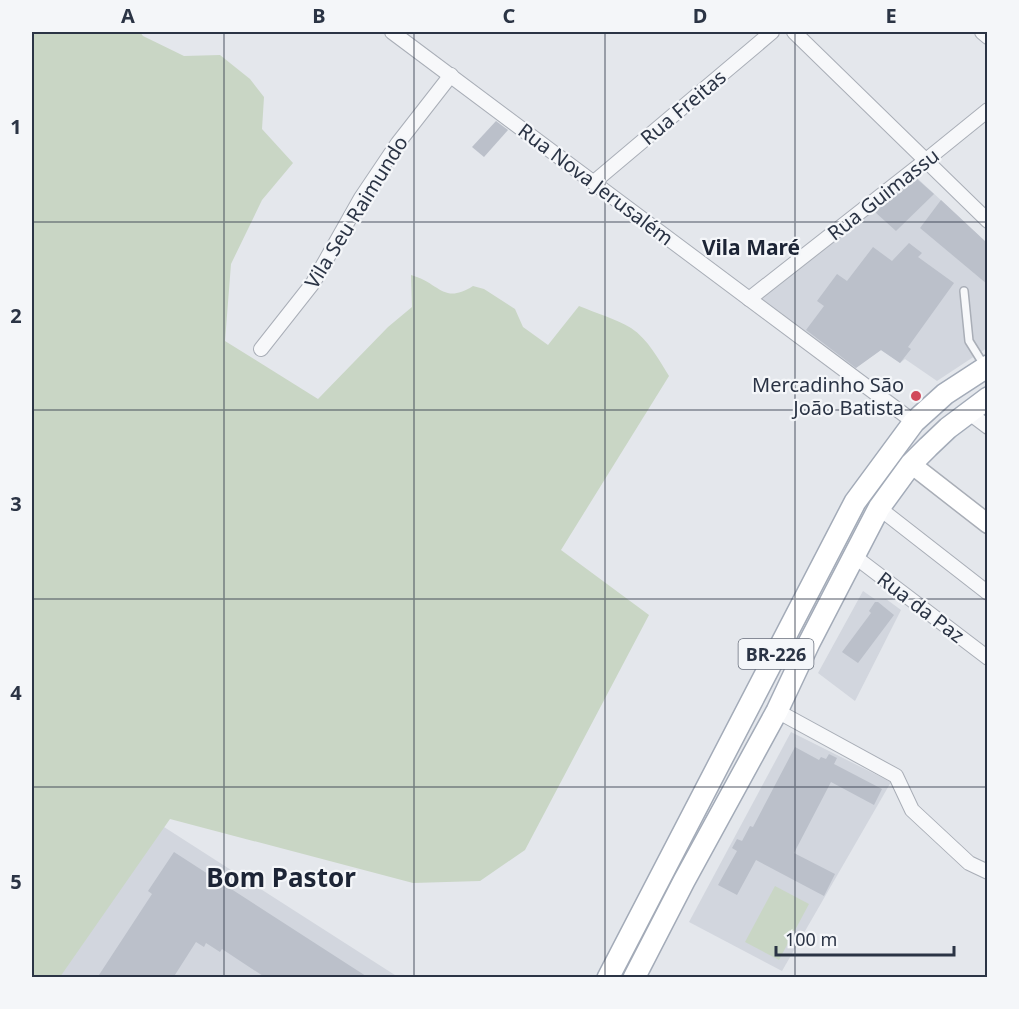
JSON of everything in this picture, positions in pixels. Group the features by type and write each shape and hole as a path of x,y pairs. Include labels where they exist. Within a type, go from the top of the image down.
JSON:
{"main road":[{"name":"BR-226","path":"609,978 855,502 914,422 945,394 987,368"},
{"name":"BR-226","path":"634,978 777,711 809,643 879,508 911,464 948,428 987,398"},
{"path":"789,630 809,643"}],"street":[{"name":"Rua Nova Jerusalém","path":"392,32 914,422"},
{"name":"Rua Freitas","path":"594,182 772,32"},
{"path":"794,32 987,221"},
{"path":"982,32 987,38"},
{"name":"Vila Seu Raimundo","path":"261,349 313,283 367,189 398,143 451,75"},
{"name":"Rua Guimassu","path":"749,299 925,162 987,110"},
{"path":"968,412 987,427"},
{"path":"911,464 987,524"},
{"path":"879,508 987,592"},
{"name":"Rua da Paz","path":"854,556 987,658"},
{"path":"777,711 896,776 912,810 969,863 987,872"}],"lane":[{"path":"964,291 969,341 987,368"}],"shaded area":[{"path":"916,177 987,243 987,278 984,281 987,284 987,348 937,381 905,359 900,363 881,350 853,370 760,299"},
{"path":"863,591 876,600 886,599 901,610 855,701 818,673"},
{"path":"791,732 891,782 782,971 689,922"},
{"path":"32,740 111,793 398,977 32,977"}],"green space":[{"path":"32,32 140,32 143,36 184,56 220,55 250,79 264,97 262,129 293,163 262,200 231,264 225,341 318,399 388,327 412,307 411,275 448,293 463,291 473,286 484,289 515,309 523,327 548,345 579,306 606,316 631,328 643,338 669,376 561,550 649,615 525,850 480,881 413,883 170,819 60,977 32,977"},
{"path":"775,886 809,904 779,960 745,942"}],"building":[{"path":"496,121 508,130 484,157 472,147"},
{"path":"917,179 934,194 896,231 875,212"},
{"path":"941,200 987,243 987,284 920,228"},
{"path":"909,243 922,253 918,257 954,283 908,347 911,349 900,363 881,350 856,368 806,330 824,306 817,301 837,274 847,281 873,247 892,261"},
{"path":"875,602 894,615 858,663 842,652 871,613 869,611"},
{"path":"795,747 819,760 821,757 826,759 829,754 837,758 834,764 882,789 874,805 831,782 794,853 835,874 824,896 756,860 737,895 718,885 737,851 732,848 737,839 742,841 750,826 753,827"},
{"path":"174,852 369,978 266,978 222,949 220,952 206,943 204,947 196,942 173,978 97,978 152,894 148,891"}],"place":[{"name":"Mercadinho São João Batista","path":"916,396"}],"district":[{"name":"Vila Maré","path":"751,247"},
{"name":"Bom Pastor","path":"281,877"}]}
